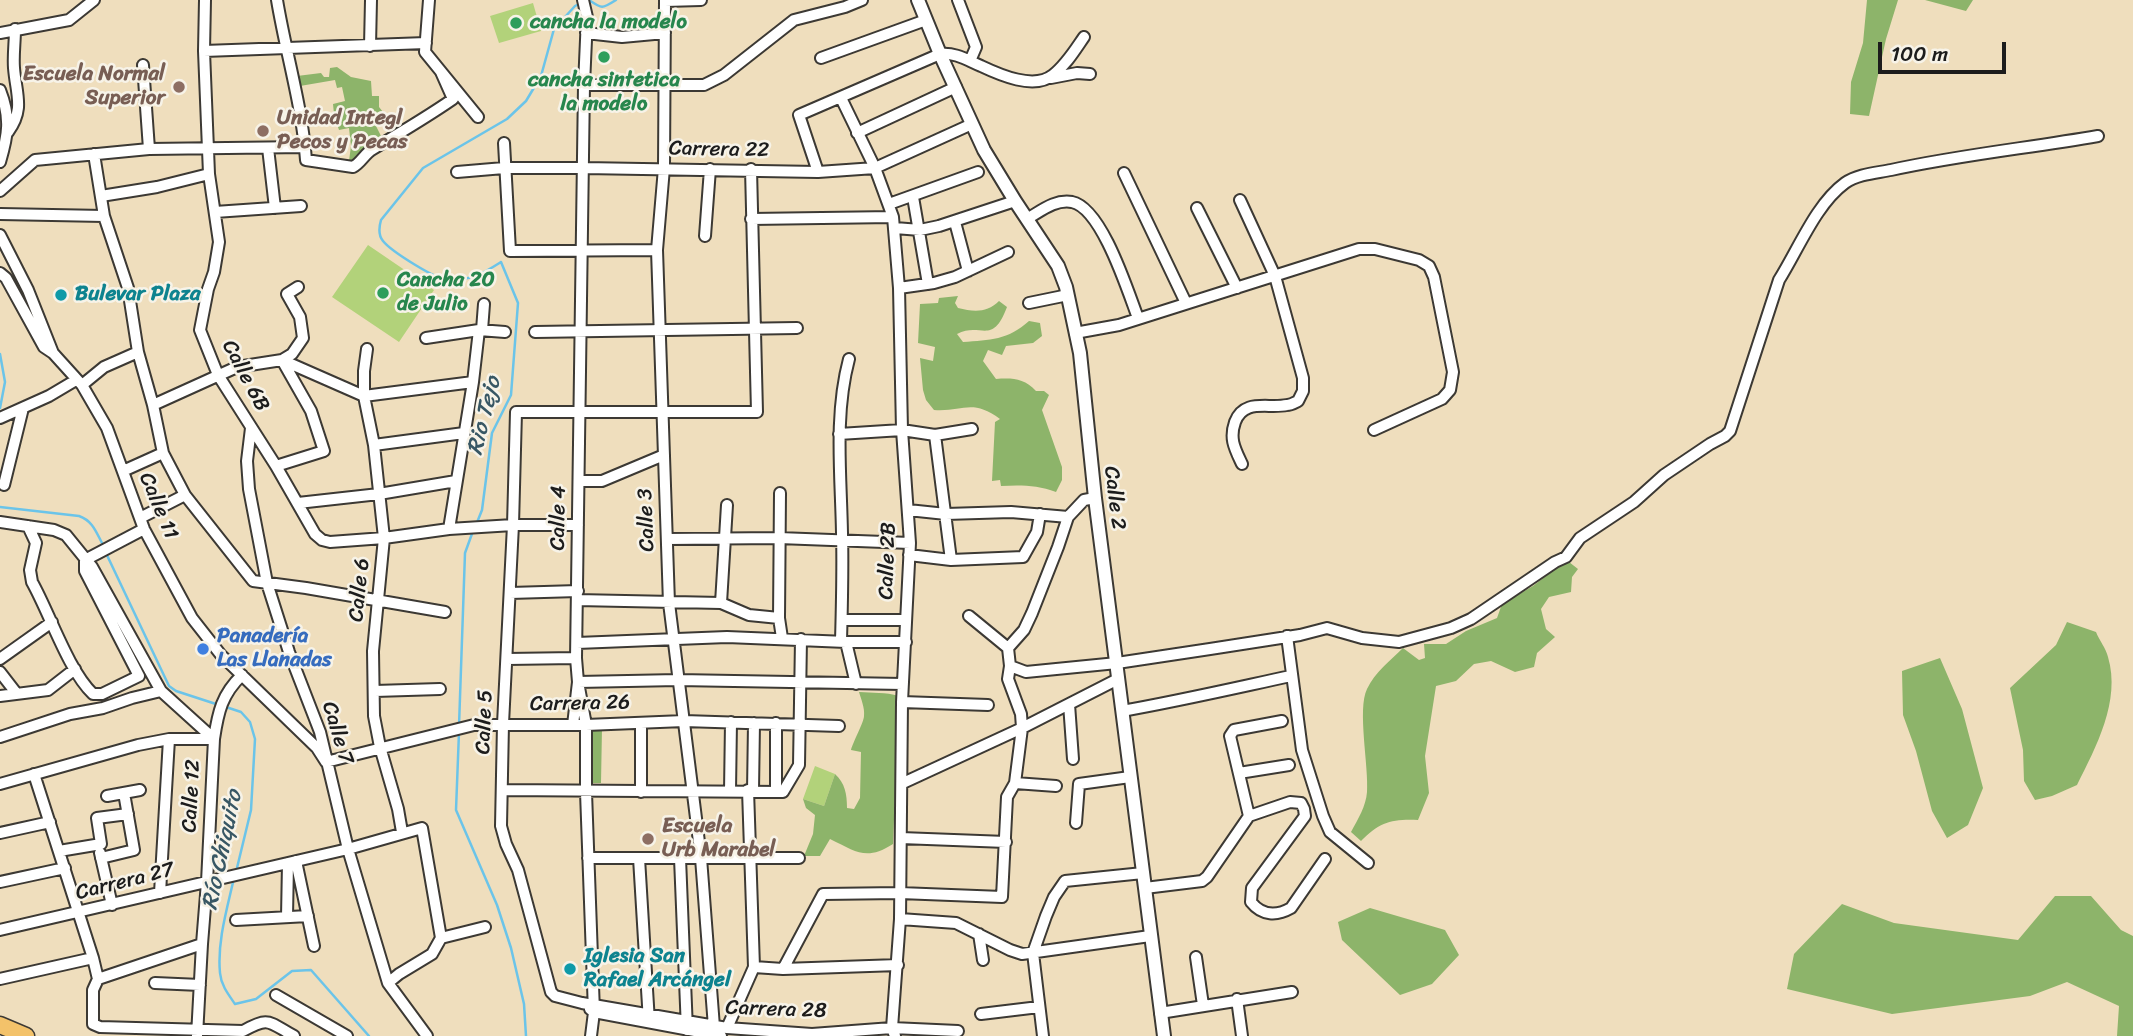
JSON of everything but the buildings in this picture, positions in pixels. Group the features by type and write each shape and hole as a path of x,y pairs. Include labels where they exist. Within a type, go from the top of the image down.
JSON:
{"main road":[{"path":"0,1025 26,1036"}],"street":[{"path":"0,33 69,20 94,0"},
{"path":"205,0 204,51 209,174 215,212 301,206"},
{"path":"277,0 285,48 300,106 306,160 357,166 369,150 453,99 441,72"},
{"path":"370,46 371,0"},
{"path":"429,0 425,52 478,117"},
{"name":"Calle 4","path":"583,0 587,17 576,658 586,725 591,1036"},
{"path":"665,1 701,0"},
{"path":"584,85 704,85 724,75 794,20 862,0"},
{"name":"Calle 2","path":"918,0 972,124 1014,201 1058,266 1068,295 1080,353 1094,498 1164,1036"},
{"path":"958,0 976,47 970,61"},
{"name":"Calle 3","path":"665,1 664,168 657,250 669,603 701,858 717,1032"},
{"path":"821,58 926,20"},
{"path":"8,132 17,120 19,96 14,68 15,29"},
{"path":"586,33 622,37 665,33"},
{"path":"1051,78 1066,63 1084,37"},
{"path":"204,51 426,43"},
{"path":"818,172 799,115 940,54 950,53 991,71 1023,80 1036,81 1077,73 1090,74"},
{"path":"143,65 149,149"},
{"path":"857,133 957,87"},
{"path":"0,90 5,103 8,132 0,162"},
{"name":"Calle 2B","path":"841,98 875,167 889,204 894,222 899,288 902,430 909,549 902,702 900,919 894,1032"},
{"name":"Carrera 22","path":"457,172 505,168 664,168 818,172 875,167 972,124"},
{"path":"1010,666 1026,672 1117,663 1327,628 1362,638 1399,642 1451,628 1471,619 1566,557 1580,538 1634,502 1664,475 1726,436 1730,431 1779,280 1801,240 1826,203 1843,184 1853,178 1912,165 2098,136"},
{"path":"504,143 510,251 657,250"},
{"path":"0,191 35,160 149,149 305,147"},
{"path":"268,148 275,208"},
{"path":"94,155 104,216 128,288 138,352 163,453 185,495 253,581 445,612"},
{"path":"705,236 710,169"},
{"path":"579,411 757,412 751,169"},
{"path":"889,204 978,172"},
{"path":"1124,173 1186,303"},
{"path":"101,196 157,187 209,174"},
{"path":"913,197 928,284"},
{"path":"1240,200 1275,276 1303,378 1303,391 1298,401 1287,405 1258,405 1238,415 1232,429 1232,443 1242,464"},
{"path":"751,219 894,222 920,230 955,222 1014,201"},
{"path":"1027,219 1057,202 1074,202 1081,207 1095,221 1109,243 1138,318"},
{"path":"1197,208 1237,288"},
{"name":"Calle 6B","path":"215,212 219,242 200,330 218,375 276,466 315,534 330,542 384,538"},
{"path":"0,214 104,216"},
{"path":"955,222 968,271"},
{"name":"Calle 11","path":"0,235 28,290 53,353 79,382 107,428 144,529 192,618 221,655 317,748 326,762"},
{"path":"1076,333 1102,329 1359,250 1375,248 1419,260 1429,266 1434,277 1453,372 1450,390 1443,399 1374,430"},
{"path":"899,288 955,277 1008,252"},
{"path":"0,273 6,278 44,347 53,353"},
{"path":"153,405 237,368 282,360 292,354 303,338 300,317 287,294 298,288"},
{"path":"1029,303 1068,295"},
{"path":"449,529 484,304"},
{"path":"535,332 797,328"},
{"path":"426,338 481,330 505,332"},
{"name":"Calle 6","path":"367,349 364,396 374,445 384,538 373,650 374,716 402,832"},
{"path":"5,416 138,352"},
{"path":"849,359 843,382 839,434 843,542 842,620 844,642 856,684"},
{"path":"282,360 364,396 473,382"},
{"path":"276,466 324,451 311,411 282,360"},
{"path":"4,485 23,408"},
{"name":"Calle 5","path":"579,411 516,412 501,825 518,870 551,992 555,996 590,1006"},
{"name":"Calle 7","path":"251,428 247,461 249,489 267,583 289,652 320,732 348,849 387,983 427,1036"},
{"path":"839,434 902,430 935,435 972,429"},
{"path":"374,445 464,433"},
{"path":"935,435 951,561"},
{"path":"123,471 163,453"},
{"path":"579,481 602,481 664,455"},
{"path":"298,503 379,494 456,481"},
{"path":"780,493 779,618 782,638"},
{"path":"140,518 185,495"},
{"path":"1008,648 1024,630 1032,613 1068,517 1084,500 1094,498"},
{"path":"720,603 727,505"},
{"path":"908,510 946,514 1010,512 1068,517"},
{"path":"667,539 779,538 843,542 909,549 951,561 1023,557 1037,532 1040,514"},
{"path":"0,522 54,530 66,535 85,560 85,571 139,676 102,694 93,694 86,687 32,582 30,570 36,543 28,527"},
{"path":"384,538 462,528 578,525"},
{"path":"85,560 144,529"},
{"path":"36,543 54,530"},
{"name":"Calle 12","path":"85,560 92,567 161,691 214,739 197,1033"},
{"path":"510,593 669,603 720,603 749,615 779,618"},
{"path":"783,969 823,894 900,893 1002,897 1007,797 1016,783 1021,714 1008,679 1008,648 969,616"},
{"path":"842,620 905,620"},
{"path":"0,659 52,622"},
{"path":"1287,636 1302,750 1326,824 1330,832 1368,863"},
{"path":"577,643 673,638 906,642"},
{"path":"779,792 799,765 801,639"},
{"path":"507,659 576,658"},
{"path":"0,696 48,690 75,669"},
{"path":"0,672 17,694"},
{"path":"0,784 138,745 169,739 214,739 217,717 226,694 242,676"},
{"path":"1122,711 1186,700 1291,676"},
{"path":"903,783 1022,728 1118,679"},
{"path":"573,725 578,682 678,680 903,684"},
{"path":"375,691 440,689"},
{"path":"0,737 69,714 103,708 161,691"},
{"path":"902,702 988,705"},
{"path":"1069,704 1073,759"},
{"name":"Carrera 26","path":"326,762 474,724 586,725 684,721 839,726"},
{"path":"1249,816 1231,732 1282,721"},
{"path":"730,791 731,722"},
{"path":"641,723 641,792"},
{"path":"717,1032 754,967 750,791 754,723"},
{"path":"776,723 779,792"},
{"path":"160,893 169,739"},
{"path":"1239,773 1289,765"},
{"path":"34,774 80,913 98,979 93,990 93,1024 100,1027 243,1034 260,1022 265,1022 294,1036"},
{"path":"1076,823 1079,784 1130,777"},
{"path":"1016,783 1056,786"},
{"path":"107,796 140,790"},
{"path":"502,790 779,792"},
{"path":"101,858 134,850 124,793"},
{"path":"1145,888 1202,881 1249,816 1290,802 1301,803 1305,816 1252,888 1251,902 1256,908 1271,915 1291,908 1325,859"},
{"path":"59,851 102,844 97,818 128,814"},
{"path":"0,833 50,822"},
{"name":"Carrera 27","path":"0,930 348,849 422,828 442,938"},
{"path":"901,838 1006,842"},
{"path":"98,844 112,905"},
{"path":"588,858 799,858"},
{"path":"639,858 649,1018"},
{"path":"680,858 687,1026"},
{"path":"292,862 314,946"},
{"path":"287,917 292,862"},
{"path":"0,882 65,869"},
{"path":"1043,1036 1033,953 1054,897 1065,881 1143,873"},
{"path":"236,920 308,916"},
{"path":"900,919 956,923 1022,954 1150,936"},
{"path":"387,983 432,954 442,938 485,927"},
{"path":"979,934 983,960"},
{"path":"98,979 202,944"},
{"path":"1196,957 1203,1005"},
{"path":"0,979 93,958"},
{"path":"754,967 783,969 898,965"},
{"path":"155,983 200,985"},
{"path":"1160,1013 1292,992"},
{"path":"276,995 347,1036"},
{"path":"1237,999 1242,1036"},
{"name":"Carrera 28","path":"590,1006 717,1032 812,1034 958,1031"},
{"path":"981,1014 1039,1007"}],"green space":[{"path":"1867,0 1898,0 1886,39 1869,116 1850,114 1851,82 1863,43"},
{"path":"1925,0 1973,0 1966,11"},
{"name":"cancha la modelo","path":"533,3 541,31 499,43 490,16"},
{"path":"337,67 351,77 371,81 372,96 379,96 379,107 387,117 375,124 383,140 355,164 349,161 349,128 339,130 337,124 328,126 325,115 334,114 333,104 345,101 342,87 337,88 335,80 300,86 297,76 321,73 324,77 329,77 330,68"},
{"name":"Cancha 20 de Julio","path":"368,245 434,290 399,342 332,297"},
{"path":"958,296 955,303 958,308 985,310 999,301 1007,307 1002,319 991,330 973,330 957,334 963,342 1006,335 1029,321 1040,323 1042,336 1033,343 1006,346 1002,355 988,350 983,361 996,379 1018,380 1049,395 1042,410 1062,467 1062,480 1056,492 1029,486 1001,486 1000,480 992,481 995,422 1000,419 974,407 934,410 926,400 920,358 933,361 935,347 918,343 920,304 938,303 939,298"},
{"path":"1569,562 1578,569 1572,577 1571,592 1549,597 1541,609 1546,629 1555,637 1537,653 1534,667 1515,672 1491,661 1474,664 1456,681 1436,686 1425,756 1429,793 1418,820 1386,823 1361,841 1351,832 1366,797 1363,710 1367,689 1374,677 1403,648 1419,660 1425,658 1424,644 1446,644 1466,631 1497,618 1502,604 1533,586 1561,564"},
{"path":"2067,622 2096,632 2106,650 2111,674 2109,707 2099,739 2077,785 2035,800 2024,781 2023,750 2010,688 2056,645"},
{"path":"1940,658 1962,709 1983,788 1968,825 1947,838 1932,811 1903,715 1902,671"},
{"path":"859,692 899,696 893,844 876,852 862,853 830,839 820,856 804,856 813,834 815,815 806,808 803,799 824,806 835,774 845,789 847,808 854,809 860,798 861,752 851,750 864,716"},
{"path":"602,728 601,783 591,783 591,729"},
{"path":"815,766 835,774 824,806 803,799"},
{"path":"2055,896 2091,896 2121,930 2133,936 2133,1036 2117,1036 2119,1006 2067,982 2030,996 1892,1014 1787,989 1794,954 1842,904 1894,923 2018,940"},
{"path":"1370,908 1445,930 1459,955 1432,984 1400,995 1342,940 1338,922"}],"waterway":[{"name":"Rio Tejo","path":"589,0 602,7 616,0"},
{"name":"Rio Tejo","path":"476,525 482,510 492,433 511,395 518,303 501,262 471,277 443,279 388,246 380,236 380,223 423,168 507,119 526,101 541,76 554,29 581,3"},
{"name":"Río Chiquito","path":"0,354 5,382 0,408"},
{"name":"Río Chiquito","path":"0,507 79,516 91,524 103,545"},
{"name":"Rio Tejo","path":"459,726 465,553 473,531"},
{"name":"Río Chiquito","path":"105,551 169,686 176,691 219,705"},
{"name":"Río Chiquito","path":"226,707 241,712 250,722 255,739 251,810 236,872"},
{"name":"Rio Tejo","path":"459,732 456,810 497,905 511,948 524,1004 526,1036"},
{"name":"Río Chiquito","path":"234,878 223,926 219,961 222,981 235,1004 256,999 292,971 311,970 369,1036"}],"place":[{"name":"cancha la modelo","path":"516,23"},
{"name":"cancha sintetica la modelo","path":"604,57"},
{"name":"Escuela Normal Superior","path":"179,87"},
{"name":"Unidad Integl Pecos y Pecas","path":"263,131"},
{"name":"Cancha 20 de Julio","path":"383,293"},
{"name":"Bulevar Plaza","path":"61,295"},
{"name":"Panadería Las Llanadas","path":"203,649"},
{"name":"Escuela Urb Marabel","path":"648,839"},
{"name":"Iglesia San Rafael Arcángel","path":"570,969"}]}
